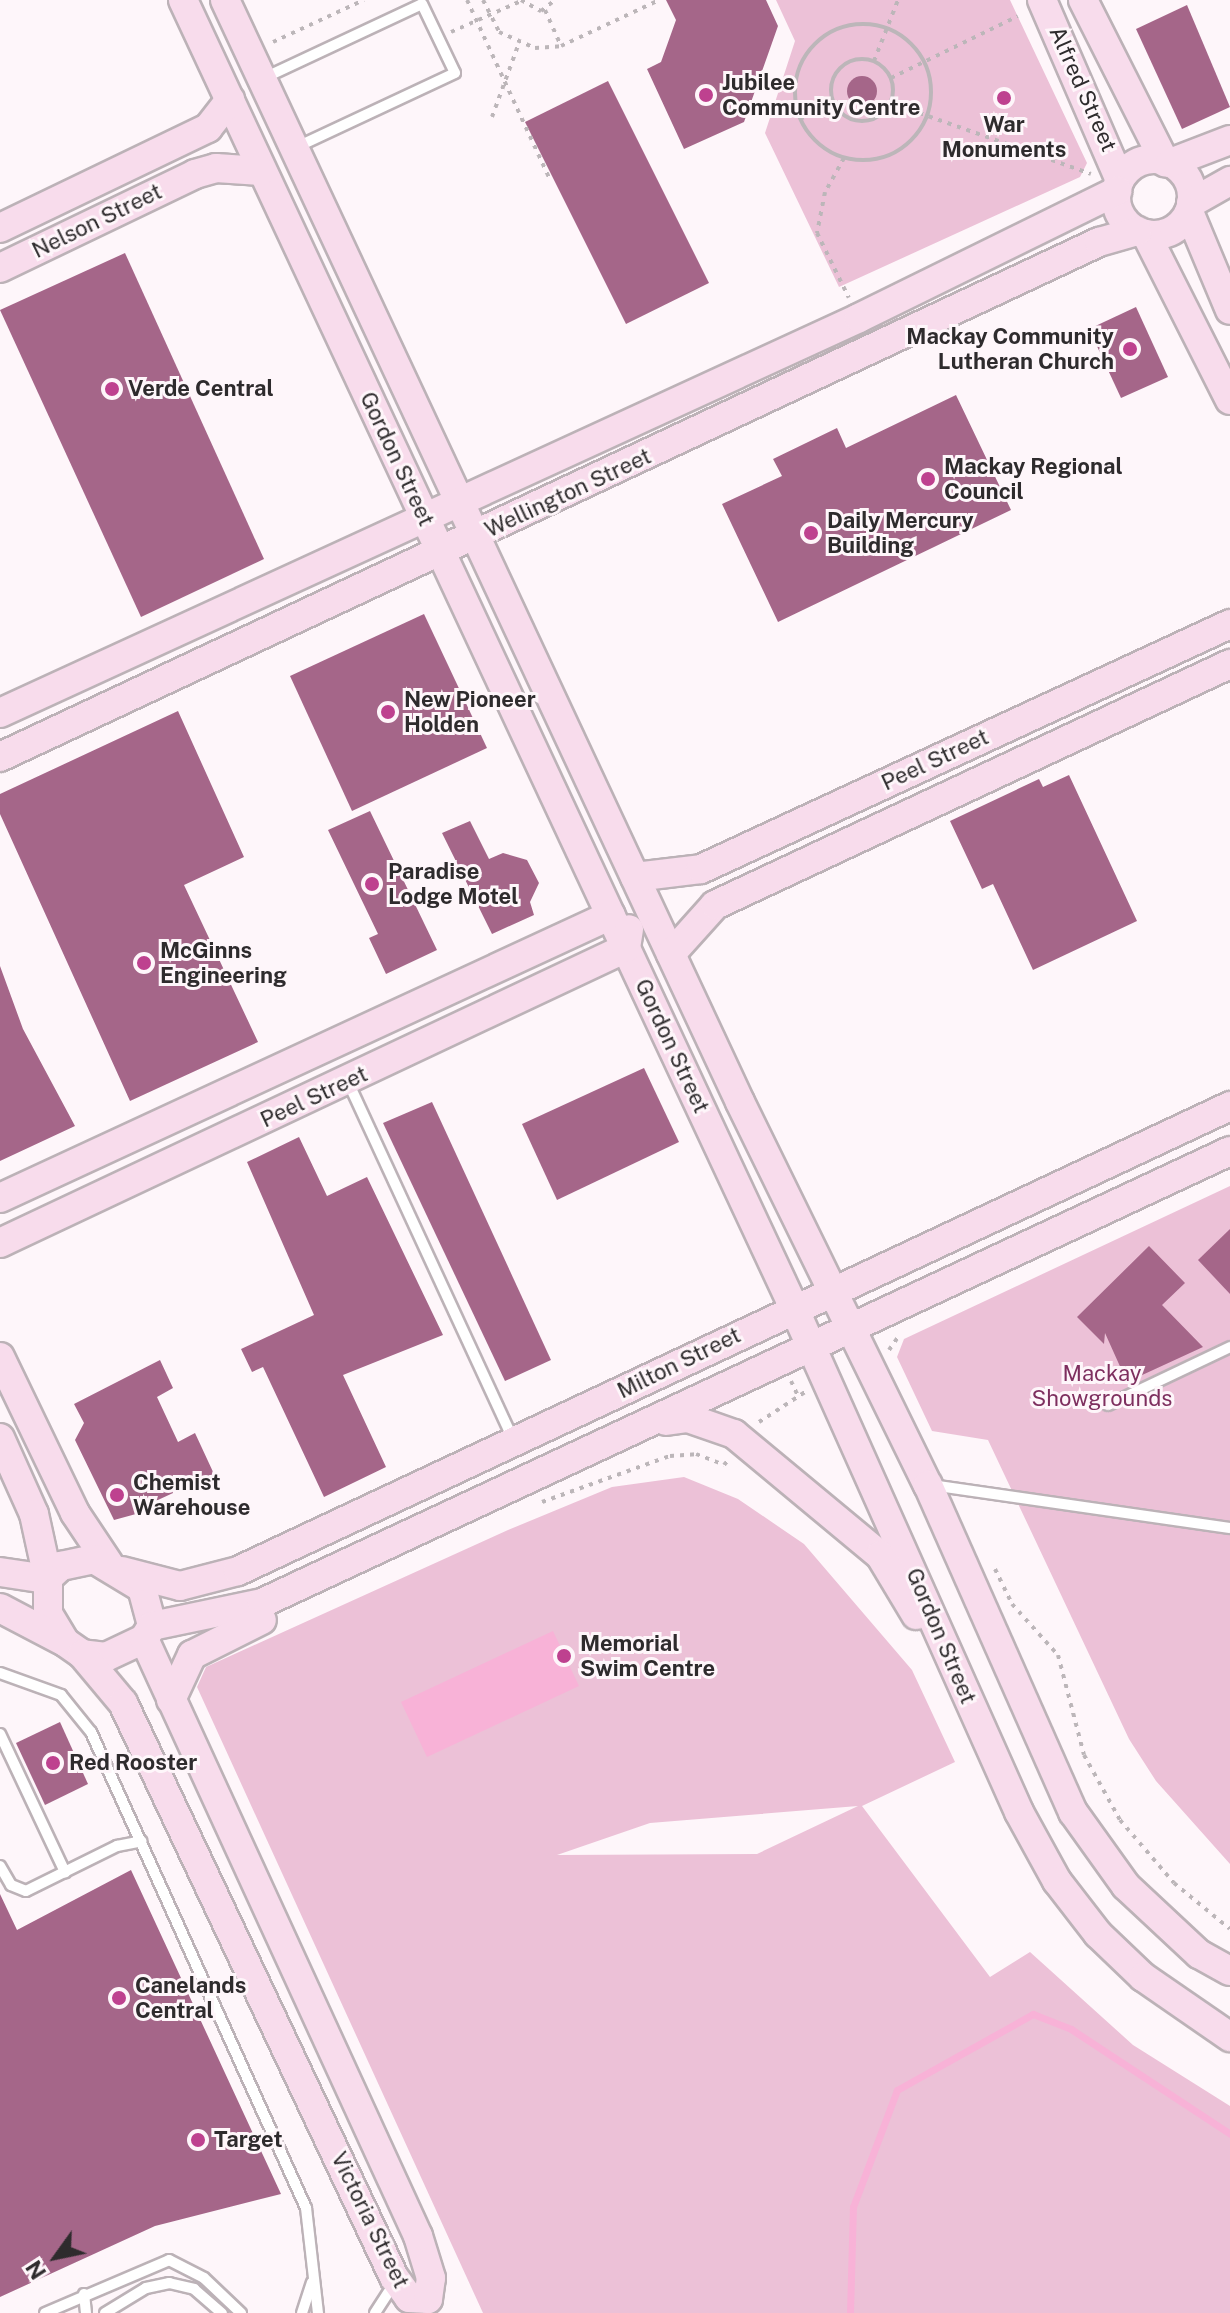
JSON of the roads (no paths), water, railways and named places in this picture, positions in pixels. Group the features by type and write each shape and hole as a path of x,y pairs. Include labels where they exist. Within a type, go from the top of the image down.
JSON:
{"street":[{"name":"Gordon Street","path":"183,0 794,1308 977,1719 1057,1881 1098,1934 1143,1977 1230,2037"},
{"name":"Gordon Street","path":"225,0 671,954 928,1485 1073,1812 1126,1886 1199,1954 1230,1971"},
{"name":"Alfred Street","path":"1042,0 1118,186"},
{"name":"Alfred Street","path":"1083,0 1168,162"},
{"name":"Nelson Street","path":"0,228 208,128 230,100"},
{"path":"1230,140 1168,162 1144,161 1118,186 1118,210 1142,233 1230,400"},
{"path":"180,143 198,147 203,157 195,174"},
{"path":"1168,162 1189,184 1190,207 1230,310"},
{"name":"Nelson Street","path":"0,268 195,174 216,168 261,171"},
{"path":"1142,233 1167,233 1190,207 1230,181"},
{"name":"Wellington Street","path":"0,713 859,318 1118,186"},
{"name":"Wellington Street","path":"0,757 442,553 1099,242 1142,233"},
{"name":"Peel Street","path":"635,877 701,869 1230,624"},
{"name":"Peel Street","path":"671,954 715,905 1230,664"},
{"path":"999,731 1015,765"},
{"path":"846,802 863,836"},
{"path":"613,831 608,854 631,909 626,948"},
{"name":"Peel Street","path":"0,1198 611,915"},
{"name":"Peel Street","path":"0,1243 348,1082 626,948"},
{"name":"Milton Street","path":"116,1568 180,1586 206,1583 515,1443 835,1288 1230,1106"},
{"name":"Milton Street","path":"148,1633 243,1610 346,1565 812,1350 1230,1151"},
{"path":"0,1357 75,1513 116,1568 142,1588 148,1633 106,1657 74,1648 0,1608"},
{"path":"651,1423 688,1418 734,1434 880,1555 977,1719"},
{"path":"0,1438 34,1514 48,1578 48,1614 74,1648"},
{"path":"0,1572 48,1578 75,1561 116,1568"},
{"path":"171,1700 192,1655 292,1606 346,1565"},
{"name":"Victoria Street","path":"74,1648 123,1703 394,2277 419,2306 431,2278 418,2236 171,1700 148,1633"}],"lane":[{"path":"262,78 422,4 455,73 295,148"},
{"path":"348,1082 515,1443"},
{"path":"1108,1405 1230,1347"},
{"path":"928,1485 1230,1528"},
{"path":"0,1673 26,1679 75,1707 142,1841 306,2208 318,2313"},
{"path":"0,1734 65,1872"},
{"path":"0,1866 21,1892 142,1841"},
{"path":"45,2313 133,2271 175,2262 204,2278 241,2313"},
{"path":"302,2313 315,2269"},
{"path":"375,2313 388,2300 394,2277"},
{"path":"105,2313 146,2288 169,2283 194,2289 222,2313"},
{"path":"84,2294 86,2313"}],"waterway":[{"path":"850,2313 853,2207 897,2090 1033,2014 1071,2029 1230,2134"}],"place":[{"name":"Jubilee Community Centre","path":"706,95"},
{"name":"War Monuments","path":"1004,98"},
{"name":"Mackay Community Lutheran Church","path":"1130,349"},
{"name":"Verde Central","path":"112,389"},
{"name":"Mackay Regional Council","path":"928,479"},
{"name":"Daily Mercury Building","path":"811,533"},
{"name":"New Pioneer Holden","path":"388,712"},
{"name":"Paradise Lodge Motel","path":"372,884"},
{"name":"McGinns Engineering","path":"144,963"},
{"name":"Chemist Warehouse","path":"117,1495"},
{"name":"Memorial Swim Centre","path":"564,1656"},
{"name":"Red Rooster","path":"53,1763"},
{"name":"Canelands Central","path":"119,1998"},
{"name":"Target","path":"198,2140"}],"park label":[{"name":"Mackay Showgrounds","path":"1102,1386"}]}
